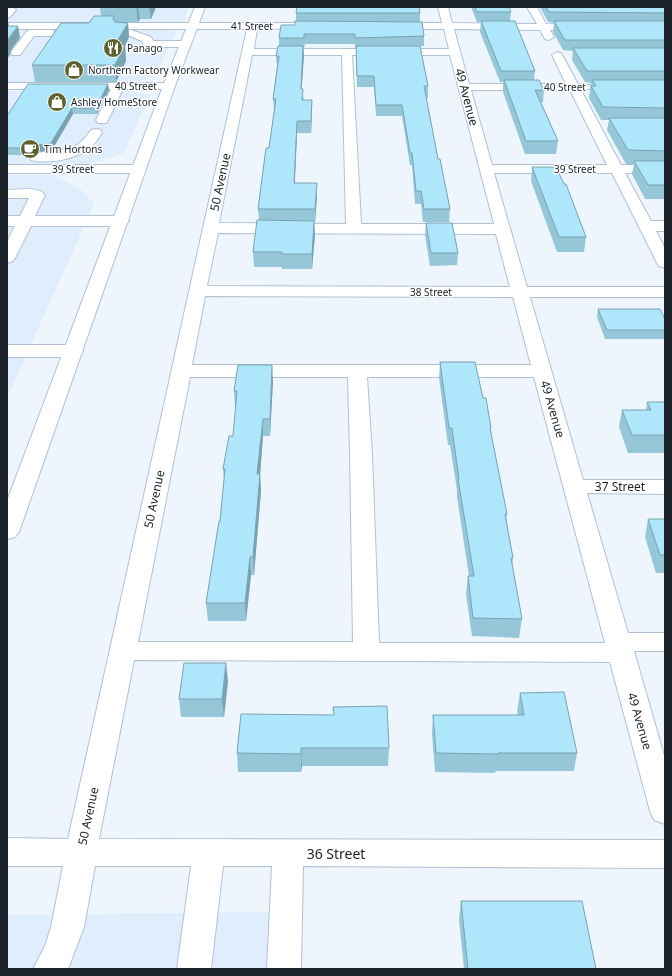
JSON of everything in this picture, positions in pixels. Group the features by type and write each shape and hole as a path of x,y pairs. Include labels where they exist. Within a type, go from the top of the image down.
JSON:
{"street":[{"path":"7,532 169,86 200,7"},
{"name":"49 Avenue","path":"443,7 502,229 665,811"},
{"path":"532,7 544,26 557,55 665,263"},
{"path":"7,10 11,10 7,15"},
{"name":"41 Street","path":"7,26 61,29 192,26 322,26"},
{"name":"50 Avenue","path":"50,969 57,957 71,910 81,852 122,651 253,26"},
{"path":"384,26 597,27"},
{"path":"16,53 31,33 61,29 130,33 147,39 149,42 148,44 185,44"},
{"path":"248,52 455,52"},
{"path":"347,52 354,229"},
{"path":"557,55 573,55"},
{"name":"40 Street","path":"7,86 169,86"},
{"path":"102,120 119,86"},
{"name":"40 Street","path":"464,87 596,87"},
{"path":"593,125 609,125"},
{"path":"7,157 56,156 75,152 87,146 96,133"},
{"name":"39 Street","path":"7,169 139,169"},
{"name":"39 Street","path":"486,169 665,169"},
{"path":"7,194 35,194 38,196 7,258"},
{"path":"7,221 121,221"},
{"path":"646,226 665,226"},
{"path":"211,228 502,229"},
{"name":"38 Street","path":"198,291 665,292"},
{"path":"7,351 74,351"},
{"path":"181,371 542,371"},
{"path":"357,371 361,454 366,652"},
{"name":"37 Street","path":"574,486 665,486"},
{"path":"122,651 366,652 619,647 665,642"},
{"name":"36 Street","path":"7,852 665,854"},
{"path":"194,969 209,852"},
{"path":"284,969 288,853"}],"shaded area":[{"path":"7,7 188,7 184,22 7,22"},
{"path":"7,29 167,29 176,31 155,76 135,83 7,83"},
{"path":"7,91 132,91 149,95 124,153 89,164 7,164"},
{"path":"7,175 53,175 80,189 94,204 7,398"},
{"path":"276,912 274,969 7,969 7,915"}],"building":[{"path":"297,7 419,7 420,13 296,13"},
{"path":"475,7 509,7 511,12 477,12"},
{"path":"546,7 665,7 665,13 549,12"},
{"path":"94,16 114,16 113,19 115,22 128,23 115,45 125,45 115,65 32,65 61,23 89,23"},
{"path":"295,21 422,22 424,36 355,38 355,34 304,34 304,38 279,38 281,25 295,25"},
{"path":"481,21 515,21 535,71 501,71"},
{"path":"554,21 665,21 665,40 565,40"},
{"path":"7,26 18,26 9,38 7,44"},
{"path":"278,46 303,46 301,89 303,89 302,100 312,100 311,121 297,121 294,183 317,183 315,209 258,209 266,148 269,148 276,99 273,99 279,56 276,56"},
{"path":"356,46 420,46 428,86 424,86 438,159 440,159 450,209 424,209 421,191 416,191 412,153 410,153 402,105 376,105 374,76 357,76"},
{"path":"573,48 665,48 665,71 587,71"},
{"path":"504,80 539,80 544,90 535,90 558,141 526,141"},
{"path":"592,80 665,80 665,108 603,107 591,86 596,86"},
{"path":"28,84 108,84 96,108 72,108 51,143 30,146 28,148 7,148 7,116"},
{"path":"609,118 665,118 665,151 628,150"},
{"path":"634,161 665,161 665,185 648,185"},
{"path":"532,167 556,167 564,184 566,184 586,237 559,237"},
{"path":"257,220 314,221 312,254 253,252"},
{"path":"426,223 452,223 458,253 431,253"},
{"path":"598,309 660,309 665,319 665,330 607,330"},
{"path":"440,362 475,362 483,398 486,398 490,428 507,514 505,514 513,558 511,558 522,619 473,618 468,576 474,576 458,479 452,428 449,428"},
{"path":"238,365 272,365 270,419 263,419 257,474 260,474 253,557 250,557 245,603 206,603 220,521 225,469 223,469 229,436 233,436 237,391 234,391"},
{"path":"647,402 665,402 665,435 632,435 622,410 651,410"},
{"path":"648,519 665,519 665,555 660,555"},
{"path":"184,663 226,663 222,699 179,699"},
{"path":"564,692 577,753 436,753 433,715 524,715 520,693"},
{"path":"387,706 389,748 301,748 301,754 237,753 241,714 334,715 333,707"},
{"path":"461,901 582,901 596,969 468,969"}],"place":[{"name":"Panago","path":"113,48"},
{"name":"Northern Factory Workwear","path":"74,70"},
{"name":"Ashley HomeStore","path":"57,102"},
{"name":"Tim Hortons","path":"30,149"}]}
